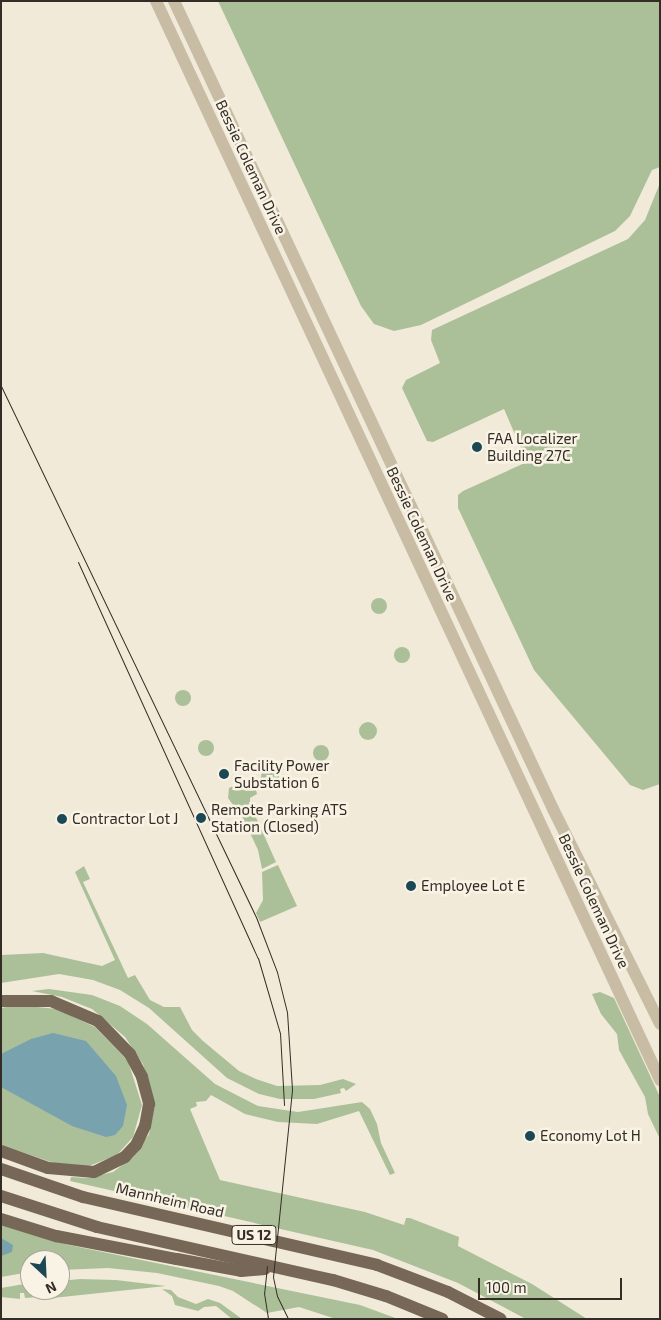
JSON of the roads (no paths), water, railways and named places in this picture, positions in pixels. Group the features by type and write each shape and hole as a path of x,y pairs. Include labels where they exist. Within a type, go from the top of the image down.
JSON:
{"main road":[{"path":"1,1001 51,1001 98,1021 130,1054 142,1077 149,1104 145,1126 136,1145 110,1166 94,1172 48,1168 1,1151"},
{"name":"Mannheim Road","path":"1,1169 83,1197 377,1265 448,1292 501,1319"},
{"name":"US 12","path":"1,1196 97,1227 279,1268 378,1293 442,1319"},
{"path":"1,1219 56,1236 241,1271 279,1268"}],"street":[{"name":"Bessie Coleman Drive","path":"156,1 660,1080"},
{"name":"Bessie Coleman Drive","path":"174,1 553,809 660,1024"}],"water":[{"path":"53,1033 86,1041 116,1076 127,1105 123,1126 115,1135 106,1137 72,1126 1,1087 1,1054 31,1039"},
{"path":"1,1238 13,1245 12,1252 1,1256"}],"tram line":[{"path":"1,386 256,917 277,972 287,1012 292,1090 273,1277 277,1296 288,1319"},
{"path":"78,562 258,958 280,1033 284,1105"},
{"path":"267,1266 264,1293 268,1319"}],"place":[{"name":"FAA Localizer Building 27C","path":"477,447"},
{"name":"Facility Power Substation 6","path":"224,774"},
{"name":"Remote Parking ATS Station (Closed)","path":"201,818"},
{"name":"Contractor Lot J","path":"62,819"},
{"name":"Employee Lot E","path":"411,886"},
{"name":"Economy Lot H","path":"530,1136"}]}
